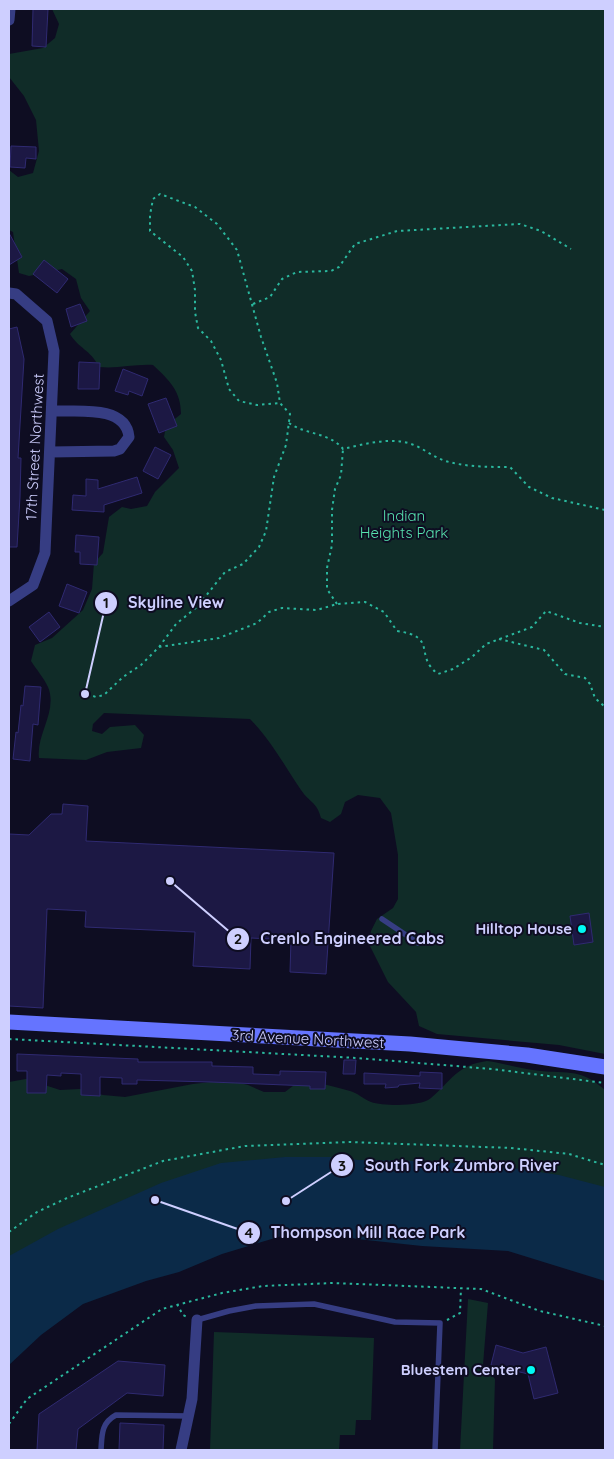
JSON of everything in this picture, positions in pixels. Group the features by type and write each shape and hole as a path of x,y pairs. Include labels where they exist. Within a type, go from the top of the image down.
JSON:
{"main road":[{"name":"3rd Avenue Northwest","path":"9,1022 410,1044 492,1051 605,1068"}],"street":[{"path":"9,20 10,9"},
{"name":"17th Street Northwest","path":"9,601 33,585 45,553 54,351 47,321 12,294"},
{"path":"51,452 114,451 120,449 129,437 122,421 108,413 52,411"},
{"path":"181,1450 192,1399 197,1320"}],"lane":[{"path":"382,919 418,942"},
{"path":"197,1320 229,1310 291,1303 314,1304 395,1322 440,1323 435,1450"},
{"path":"101,1450 103,1427 108,1419 116,1415 188,1416"}],"path":[{"path":"87,694 96,697 104,695 160,647 176,624 197,607 225,572 243,564 259,547 266,531 274,477 286,445 290,414 280,403 277,383 261,337 237,250 217,224 195,207 160,194 153,199 150,231 183,257 192,271 196,290 195,312 198,328 211,342 221,360 228,389 239,400 257,405 280,403"},
{"path":"253,304 270,297 282,279 297,272 331,271 340,267 355,244 398,231 520,224 541,231 571,249"},
{"path":"289,423 300,430 325,436 337,442 343,449 341,475 332,510 332,546 327,568 328,589 337,604"},
{"path":"343,449 369,443 392,441 414,445 447,462 468,466 510,467 529,487 552,498 605,510"},
{"path":"160,647 219,638 257,623 269,612 282,608 317,610 337,604 365,602 374,605 384,612 397,631 414,633 421,640 429,667 438,674 453,669 472,657 486,644 532,627 546,611 580,623 605,627"},
{"path":"496,639 544,650 565,674 585,678 590,684 595,698 605,707"},
{"path":"9,1039 357,1058 492,1069 605,1083"},
{"path":"9,1232 37,1212 67,1198 162,1161 245,1146 350,1142 511,1148 569,1154 605,1165"},
{"path":"9,1424 26,1399 58,1376 162,1309 239,1290 293,1284 333,1283 481,1289 540,1311 605,1326"},
{"path":"440,1323 460,1313 461,1288"},
{"path":"177,1304 183,1315 197,1320"}],"green space":[{"name":"Indian Heights Park","path":"52,9 605,9 605,1054 559,1045 437,1034 419,1026 416,1012 388,982 369,944 371,931 377,919 393,908 398,899 398,855 391,813 380,798 358,795 345,802 341,814 330,822 321,818 315,805 304,794 271,744 250,719 104,713 93,724 92,731 102,734 110,727 135,725 144,735 141,748 107,752 86,760 39,758 41,740 49,714 50,696 48,687 31,661 35,645 52,638 83,610 92,589 94,563 103,553 109,517 122,507 131,509 147,506 155,492 179,468 173,450 164,437 166,426 181,414 176,392 169,381 153,365 99,367 92,356 73,339 70,334 90,311 81,298 76,279 62,269 29,276 19,273 13,232 9,230 9,170 18,177 33,173 39,151 36,120 24,96 9,77 9,54 43,48 55,38 59,24"},
{"path":"487,1061 533,1070 579,1074 596,1082 605,1090 605,1232 350,1197 9,1303 9,1082 26,1079 60,1090 80,1089 103,1095 125,1097 193,1084 228,1080 248,1085 264,1092 285,1092 302,1079 353,1092 371,1102 402,1105 426,1101 462,1070 477,1063"},
{"path":"468,1299 488,1303 483,1365 495,1379 493,1450 460,1450"},
{"path":"214,1332 374,1338 371,1420 356,1420 355,1435 340,1435 339,1450 210,1450"}],"water":[{"path":"285,1157 335,1157 358,1160 423,1161 499,1166 559,1175 605,1187 605,1281 508,1251 422,1246 357,1239 324,1231 285,1235 222,1254 179,1272 146,1281 83,1304 41,1335 9,1365 9,1256 58,1229 161,1183 221,1163"}],"building":[{"path":"33,9 48,9 46,47 32,46"},
{"path":"11,146 36,147 36,159 26,158 25,168 10,167"},
{"path":"9,233 22,257 9,265"},
{"path":"44,260 68,279 57,293 33,274"},
{"path":"80,304 87,321 71,327 66,309"},
{"path":"17,327 24,359 18,458 21,458 20,497 17,547 9,547 9,329"},
{"path":"79,362 100,363 99,389 78,389"},
{"path":"123,369 148,379 142,396 129,391 128,395 115,391"},
{"path":"166,398 177,426 159,433 148,404"},
{"path":"155,447 171,455 158,479 143,471"},
{"path":"137,477 142,493 104,505 104,512 72,510 73,495 86,496 86,479 98,480 98,489"},
{"path":"76,535 99,537 97,565 80,564 80,552 75,552"},
{"path":"67,584 87,592 79,613 59,606"},
{"path":"49,612 60,627 40,642 29,627"},
{"path":"25,686 41,687 38,725 33,724 30,761 13,759"},
{"path":"63,804 88,806 86,841 334,853 326,974 290,972 291,940 251,938 250,969 193,966 195,932 85,927 86,911 47,909 43,1008 9,1006 9,834 29,835 51,814 62,814"},
{"name":"Hilltop House","path":"589,913 593,942 574,945 570,916"},
{"path":"17,1054 138,1059 138,1062 212,1062 212,1066 253,1067 253,1074 280,1075 280,1071 326,1072 325,1089 310,1089 310,1086 137,1080 137,1084 122,1084 122,1078 100,1077 100,1096 81,1095 81,1074 61,1073 61,1076 47,1075 46,1093 27,1093 27,1071 17,1071"},
{"path":"344,1060 356,1060 355,1074 343,1074"},
{"path":"420,1072 442,1073 442,1089 419,1088 420,1083 385,1088 386,1084 364,1084 364,1073 420,1076"},
{"name":"Bluestem Center","path":"496,1345 523,1353 546,1347 558,1393 534,1399 528,1374 491,1365"},
{"path":"118,1361 165,1365 163,1396 127,1393 78,1429 76,1450 37,1450 39,1414"},
{"path":"120,1423 164,1425 163,1450 119,1450"}],"place":[{"name":"Skyline View","path":"85,694"},
{"name":"Crenlo Engineered Cabs","path":"170,881"},
{"name":"Hilltop House","path":"582,929"},
{"name":"Thompson Mill Race Park","path":"155,1200"},
{"name":"South Fork Zumbro River","path":"286,1201"},
{"name":"Bluestem Center","path":"531,1370"}]}
